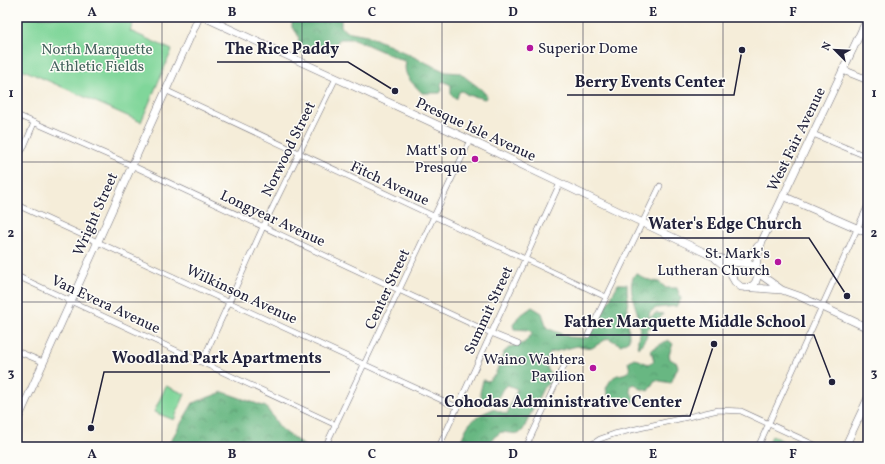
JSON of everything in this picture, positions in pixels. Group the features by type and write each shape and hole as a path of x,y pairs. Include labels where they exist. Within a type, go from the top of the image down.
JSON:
{"main road":[{"name":"Wright Street","path":"17,421 131,165 199,17"},
{"name":"Presque Isle Avenue","path":"204,17 470,140 714,257 751,264 757,271 782,290 868,328"},
{"name":"West Fair Avenue","path":"746,288 756,282 757,259 762,241 814,134 868,17"},
{"path":"843,70 868,80"},
{"path":"783,196 868,233"},
{"name":"West Fair Avenue","path":"733,280 734,269 743,263 762,241"},
{"name":"Presque Isle Avenue","path":"714,257 727,268 738,286 746,288 782,290"},
{"path":"845,447 868,398"}],"street":[{"name":"Norwood Street","path":"202,362 229,301 336,78"},
{"name":"Fitch Avenue","path":"165,90 606,297"},
{"name":"Longyear Avenue","path":"17,115 131,165 491,333 518,344"},
{"path":"17,156 23,149 34,123"},
{"path":"814,134 868,157"},
{"name":"Center Street","path":"325,447 470,140"},
{"name":"Summit Street","path":"438,447 560,183"},
{"path":"588,335 660,186"},
{"name":"Wilkinson Avenue","path":"17,204 98,240 457,407"},
{"path":"758,447 868,205"},
{"name":"Van Evera Avenue","path":"17,276 336,425"},
{"path":"17,350 43,362"},
{"path":"526,447 567,360"},
{"path":"588,447 600,439 614,434 718,410 741,411 819,447"}],"green space":[{"name":"North Marquette Athletic Fields","path":"17,17 136,17 130,31 172,50 141,122 17,67"},
{"path":"289,17 341,17 341,26 345,31 367,35 446,72 461,73 481,89 487,96 485,99 468,95 462,91 459,92 457,98 455,98 451,94 451,85 443,81 441,84 442,90 440,93 422,93 407,76 405,67 406,62 354,39 340,39 328,53 315,44 305,53 300,52 297,47 298,36 292,28 292,21"},
{"path":"636,273 645,279 659,282 666,288 677,288 681,299 677,306 656,308 650,312 648,319 656,313 663,314 654,327 650,327 647,330 647,336 639,348 638,340 640,326 631,285"},
{"path":"618,284 627,284 629,340 621,345 608,338 592,348 577,346 550,353 546,364 553,379 543,388 523,430 519,434 501,432 493,438 489,447 459,447 464,432 474,419 493,409 507,414 517,389 508,385 503,388 496,402 483,404 480,393 483,380 488,381 495,375 504,352 510,347 524,343 533,333 528,330 514,329 513,325 518,317 532,307 542,313 547,328 569,337 585,338 593,331"},
{"path":"668,340 673,344 669,354 670,359 677,363 678,367 671,383 655,380 648,391 639,388 635,384 631,385 630,390 635,401 626,403 608,395 606,389 612,378 627,373 630,370 628,362 634,358 648,364 654,361 651,350"},
{"path":"166,386 185,394 174,420 154,412"},
{"path":"223,392 266,407 281,429 306,447 167,447 193,403"},
{"path":"772,436 795,447 767,447"}],"place":[{"name":"Superior Dome","path":"530,48"},
{"name":"Berry Events Center","path":"742,50"},
{"name":"The Rice Paddy","path":"395,91"},
{"name":"Matt's on Presque","path":"475,159"},
{"name":"St. Mark's Lutheran Church","path":"778,262"},
{"name":"Water's Edge Church","path":"847,296"},
{"name":"Cohodas Administrative Center","path":"714,344"},
{"name":"Waino Wahtera Pavilion","path":"593,368"},
{"name":"Father Marquette Middle School","path":"832,382"},
{"name":"Woodland Park Apartments","path":"91,428"}]}
